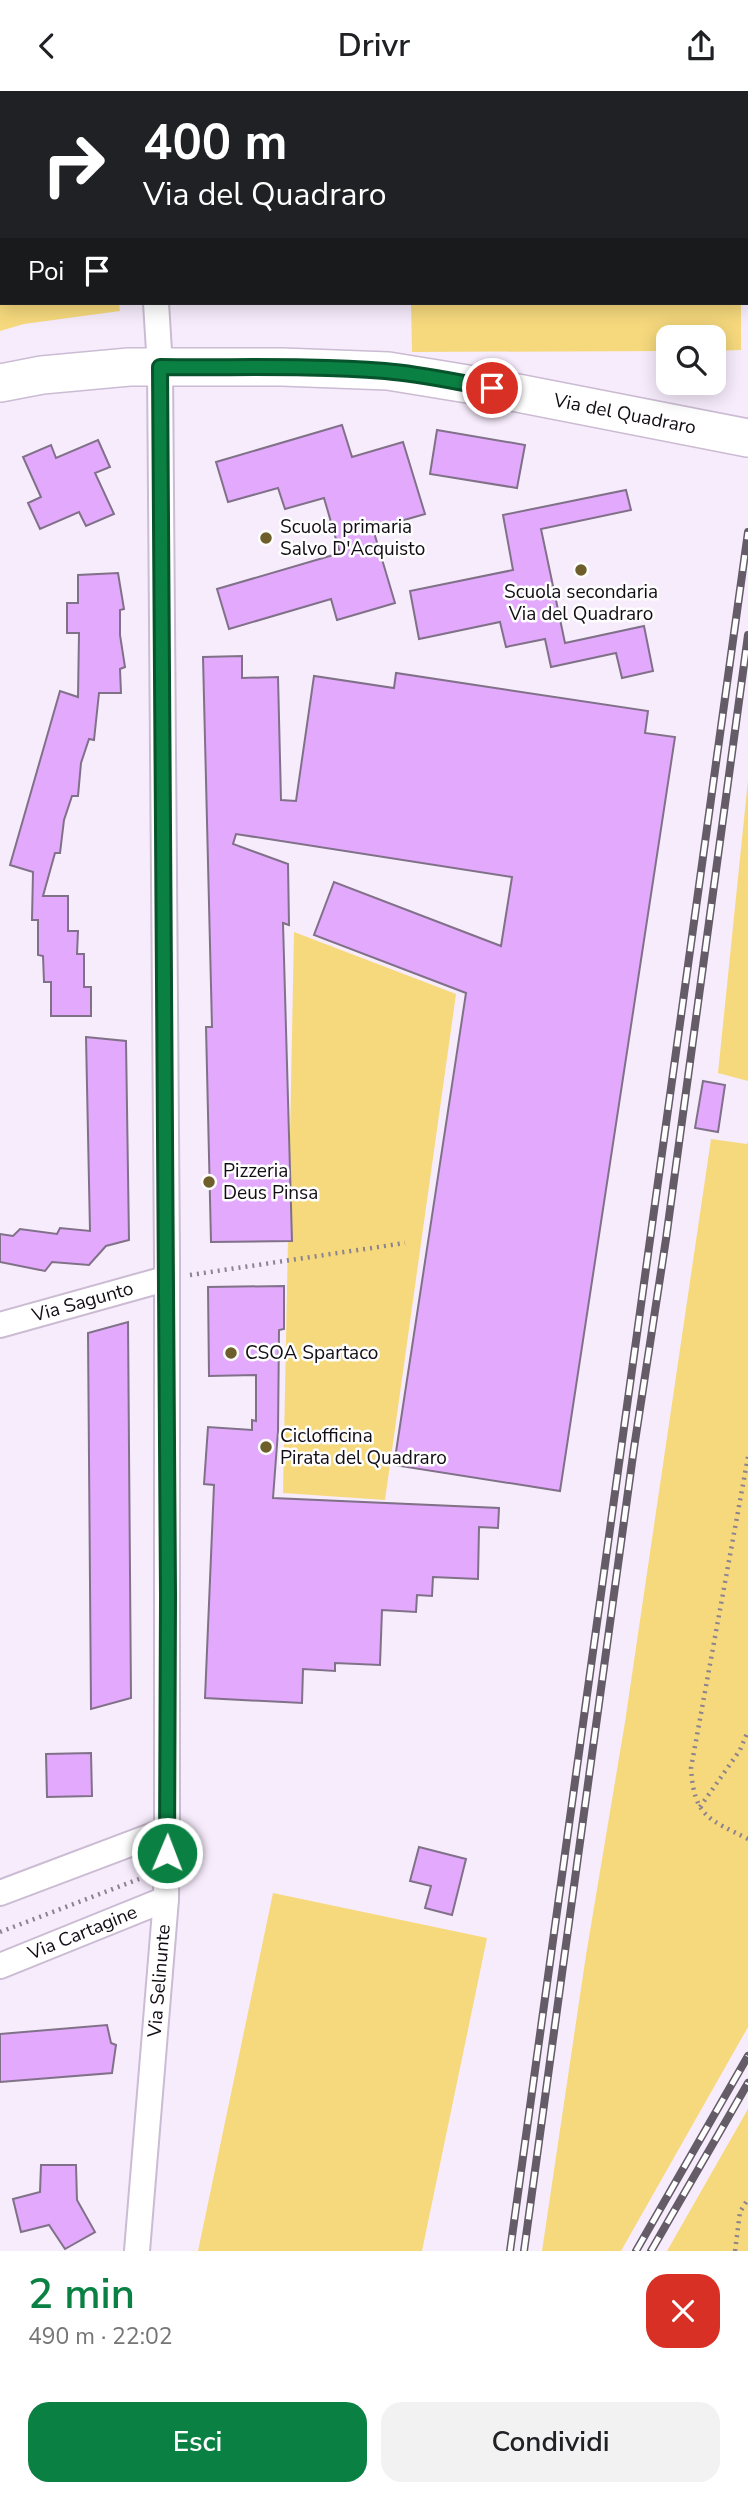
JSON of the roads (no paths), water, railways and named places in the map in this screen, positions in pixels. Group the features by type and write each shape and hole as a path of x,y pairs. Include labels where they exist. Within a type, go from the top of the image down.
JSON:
{"main road":[{"name":"Via del Quadraro","path":"0,383 42,375 129,367 311,367 388,371 492,388 748,438"}],"street":[{"name":"Via Selinunte","path":"137,2251 166,1899 167,1830 167,1245 160,367 156,305"},
{"name":"Via Sagunto","path":"0,1325 165,1279"},
{"path":"0,1893 167,1830"},
{"name":"Via Cartagine","path":"0,1966 166,1899"}],"railway":[{"path":"510,2251 748,532"},
{"path":"524,2251 748,635"},
{"path":"636,2251 748,2056"},
{"path":"651,2251 748,2083"}],"place":[{"name":"Scuola primaria Salvo D'Acquisto","path":"266,538"},
{"name":"Scuola secondaria Via del Quadraro","path":"581,570"},
{"name":"Pizzeria Deus Pinsa","path":"209,1182"},
{"name":"CSOA Spartaco","path":"231,1353"},
{"name":"Ciclofficina Pirata del Quadraro","path":"266,1447"}]}
